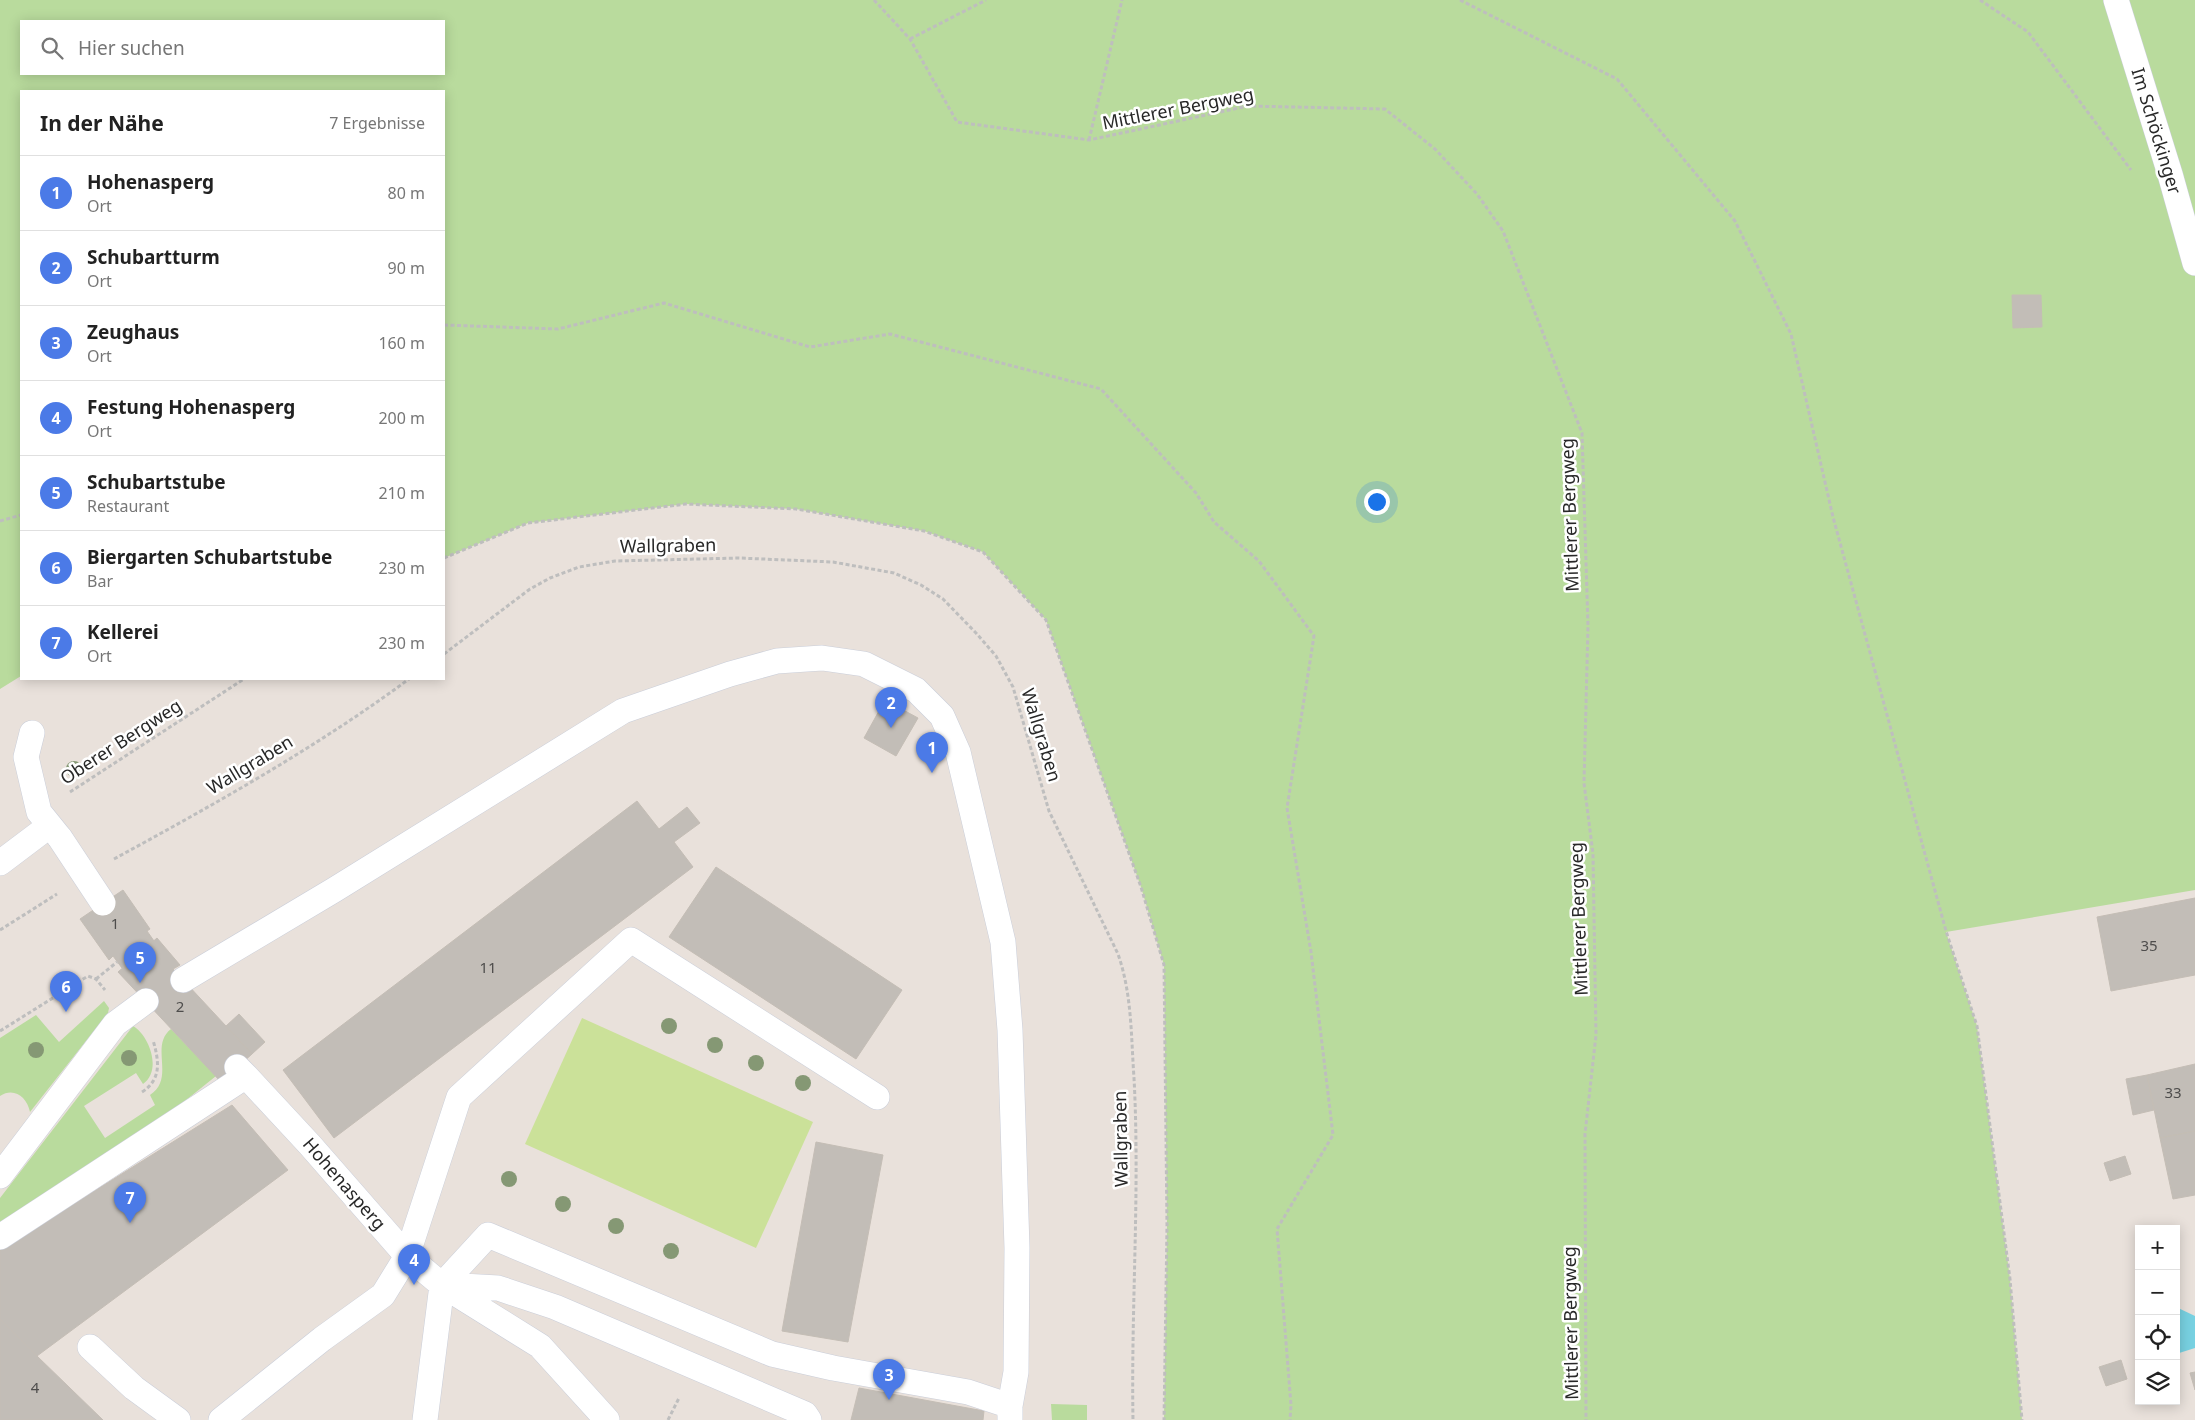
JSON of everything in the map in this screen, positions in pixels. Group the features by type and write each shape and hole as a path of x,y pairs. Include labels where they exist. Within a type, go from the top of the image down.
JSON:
{"lane":[{"name":"Im Schöckinger","path":"2116,0 2170,174 2195,263"},
{"path":"183,980 334,890 623,710 730,674 777,661 822,658 864,664 916,690 942,716 958,752 1003,942 1010,1030 1017,1248 1016,1372 1010,1413 968,1392 833,1368 772,1354 488,1235 442,1285 425,1420"},
{"path":"32,733 26,757 49,826 103,903"},
{"path":"0,863 49,826"},
{"path":"221,1420 322,1339 382,1294 407,1256 459,1097 631,940 877,1097"},
{"path":"0,1176 115,1024 137,1008"},
{"name":"Hohenasperg","path":"0,1238 241,1072 310,1144 407,1256 442,1285 540,1346 607,1420"},
{"path":"442,1285 498,1288 555,1307 805,1414 809,1420"},
{"path":"90,1347 134,1388 178,1420"}],"path":[{"path":"874,0 910,39 986,0"},
{"path":"1089,140 1122,0"},
{"path":"1460,0 1617,79 1735,221 1791,334 1833,517 1946,931 1977,1026 2010,1279 2022,1420"},
{"path":"1980,0 2028,32 2135,176"},
{"name":"Mittlerer Bergweg","path":"910,39 957,122 1089,140 1248,106 1385,109 1435,149 1477,194 1502,231 1582,433 1588,626 1584,783 1593,854 1596,1036 1585,1134 1586,1420"},
{"path":"445,325 558,329 664,303 810,347 890,334 1101,389 1196,493 1214,522 1260,561 1314,636 1287,808 1311,952 1333,1136 1277,1229 1291,1405 1290,1420"},
{"path":"0,521 20,515"},
{"name":"Wallgraben","path":"445,653 530,589 550,578 579,568 616,560 739,558 833,562 868,567 894,573 921,585 943,599 976,633 996,656 1013,687 1049,811 1124,970 1130,1004 1136,1123 1133,1420"},
{"name":"Oberer Bergweg","path":"49,826 243,680"},
{"name":"Wallgraben","path":"109,862 181,822 323,737 408,680"},
{"path":"0,930 63,891"},
{"path":"96,979 118,962"},
{"path":"0,1031 88,976 96,979 137,1008 153,1041 158,1069 156,1079 150,1087 142,1092"}],"green space":[{"path":"0,0 2195,0 2195,890 1946,932 1977,1026 2010,1279 2022,1420 1164,1420 1167,1226 1164,965 1141,887 1046,620 983,552 924,531 796,509 686,504 528,523 445,558 445,90 20,90 20,677 0,689"},
{"path":"104,1001 109,1008 108,1013 30,1112 26,1102 19,1095 5,1093 0,1096 0,1038 36,1015 59,1042"},
{"path":"582,1018 813,1122 756,1248 525,1144"},
{"path":"133,1026 149,1045 152,1054 152,1071 149,1078 143,1084 136,1073 84,1106 105,1138 155,1105 150,1095 157,1088 161,1080 162,1044 165,1036 171,1029 216,1076 165,1117 0,1226 0,1198"},
{"path":"1051,1404 1087,1405 1087,1420 1052,1420"}],"water":[{"path":"2180,1309 2195,1316 2195,1348 2180,1353"}],"building":[{"path":"2012,295 2041,295 2042,327 2013,328"},
{"path":"885,700 918,718 896,756 864,738"},
{"path":"637,801 659,829 687,807 700,823 674,842 693,867 334,1138 283,1070"},
{"path":"716,867 902,990 856,1059 669,937"},
{"path":"123,890 150,929 147,931 154,941 122,968 113,956 109,960 80,919"},
{"path":"2195,898 2195,975 2111,991 2097,917"},
{"path":"157,938 180,965 173,969 252,1054 221,1082 118,972"},
{"path":"239,1014 265,1042 252,1054 226,1026"},
{"path":"2195,1064 2195,1131 2160,1138 2147,1075"},
{"path":"2147,1075 2154,1110 2133,1115 2126,1079"},
{"path":"232,1105 288,1170 37,1356 0,1319 0,1250"},
{"path":"2195,1131 2195,1195 2173,1199 2160,1138"},
{"path":"816,1142 883,1155 848,1342 782,1331"},
{"path":"2125,1156 2131,1174 2110,1181 2104,1163"},
{"path":"0,1319 37,1356 103,1420 0,1420"},
{"path":"2121,1360 2127,1379 2106,1386 2099,1367"},
{"path":"2195,1372 2195,1390 2190,1373"},
{"path":"859,1388 984,1411 983,1420 851,1420"}],"place":[{"name":"Schubartturm","path":"891,728"},
{"name":"Hohenasperg","path":"932,773"},
{"name":"Schubartstube","path":"140,983"},
{"name":"Biergarten Schubartstube","path":"66,1012"},
{"name":"Kellerei","path":"130,1223"},
{"name":"Festung Hohenasperg","path":"414,1285"},
{"name":"Zeughaus","path":"889,1400"}]}
